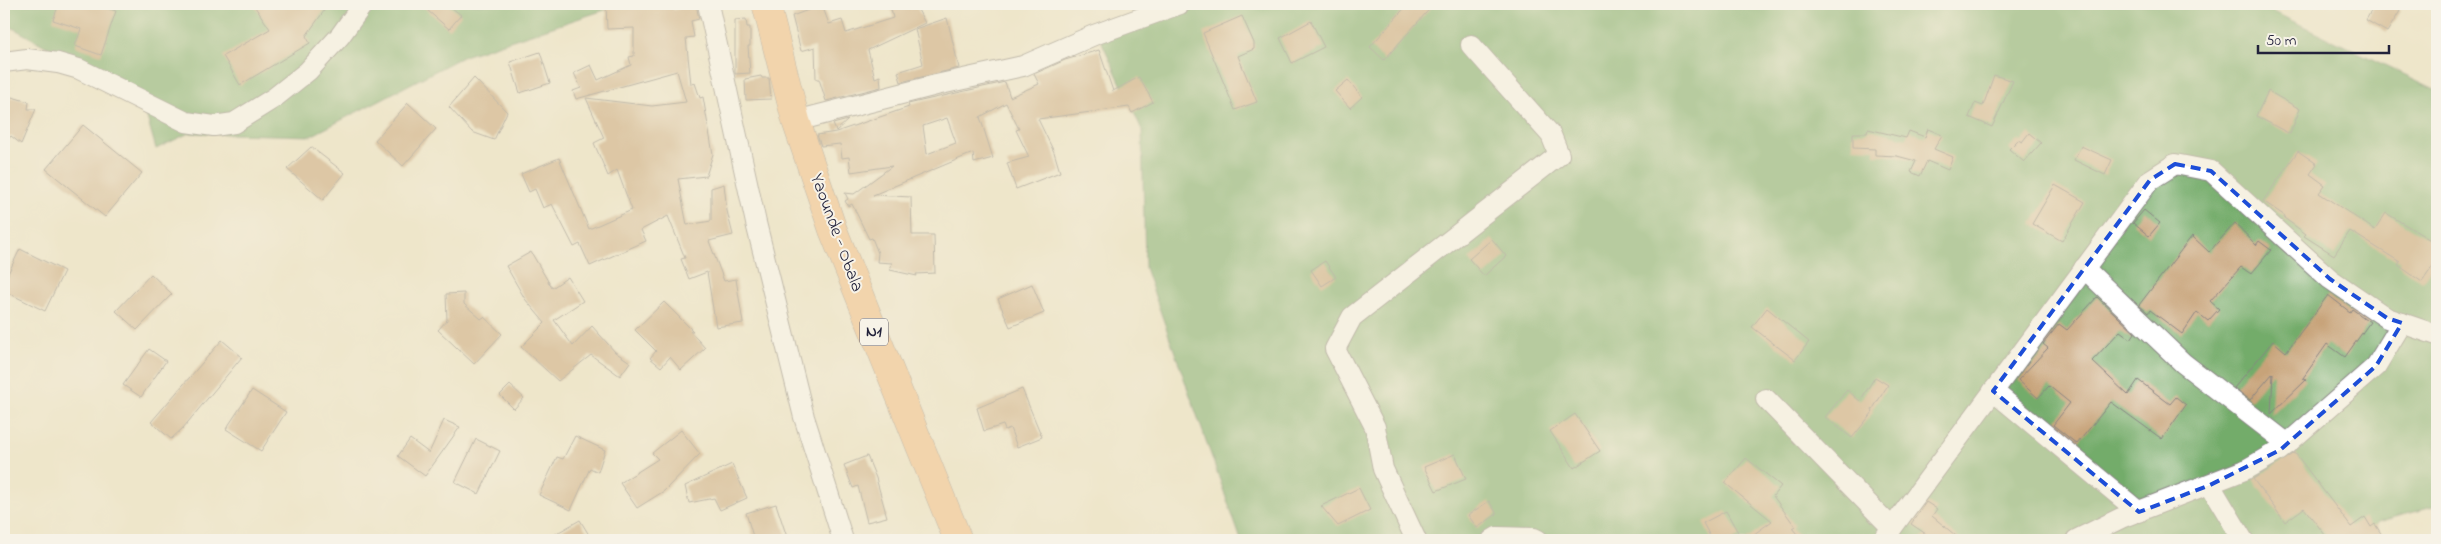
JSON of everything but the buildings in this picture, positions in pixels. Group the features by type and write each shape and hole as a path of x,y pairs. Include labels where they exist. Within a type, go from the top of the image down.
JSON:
{"highway":[{"name":"Yaounde - Obala","path":"766,4 796,122 833,230 958,540"}],"street":[{"path":"4,62 26,59 58,63 79,69 186,122 214,126 234,123 274,98 308,71 340,36 363,4"},
{"path":"708,4 756,223 804,417 843,540"},
{"path":"796,122 936,85 1023,66 1094,35 1180,4"},
{"path":"1416,540 1383,469 1375,427 1335,349 1352,317 1559,155 1551,136 1471,45"},
{"path":"1766,399 1887,534 2150,180 2175,164 2211,171 2330,279 2387,318 2437,335"},
{"path":"2084,268 2183,363 2288,444"},
{"path":"2076,540 2139,512 2247,469 2288,444 2376,366 2402,323"},
{"path":"1993,391 2139,512"},
{"path":"2210,485 2243,540"},
{"path":"1492,540 1497,537 1534,538 1538,540"}],"highlighted area":[{"path":"2175,164 2211,171 2330,279 2387,318 2402,323 2376,366 2308,428 2280,450 2210,485 2139,512 1993,391 2150,180"}],"green space":[{"path":"4,4 623,4 464,56 311,136 189,133 156,149 142,100 4,23"},
{"path":"1179,4 1755,4 1766,6 1767,4 2257,4 2437,90 2437,506 2377,522 2369,540 1241,540 1145,268 1142,130 1100,38"}]}
